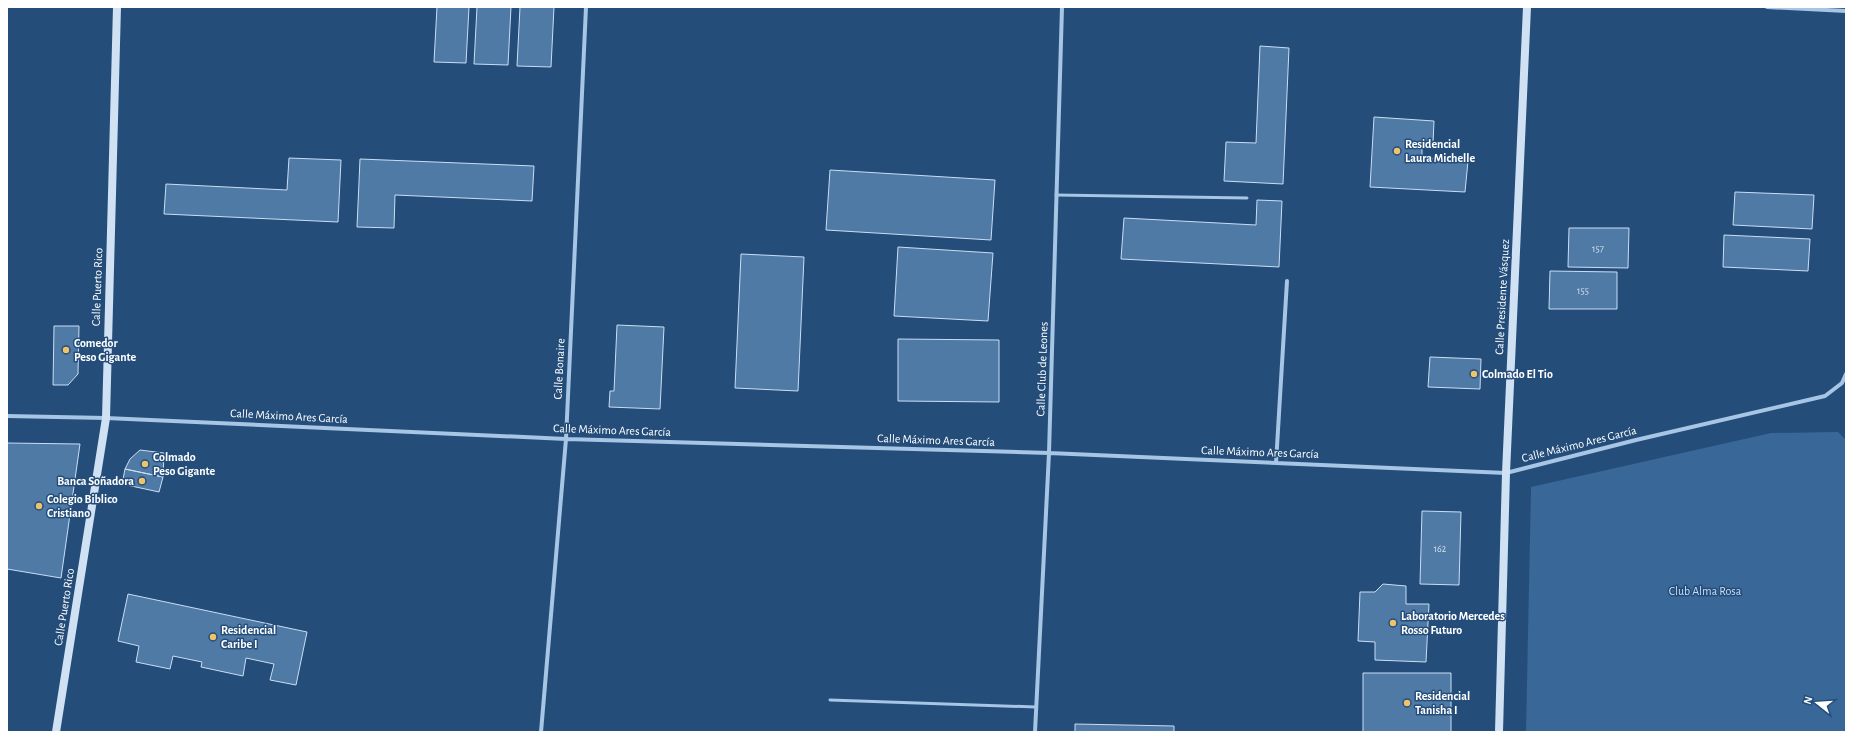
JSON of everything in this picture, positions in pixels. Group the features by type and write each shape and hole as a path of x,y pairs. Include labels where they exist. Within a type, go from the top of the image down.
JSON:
{"street":[{"name":"Calle Puerto Rico","path":"56,732 106,418 117,7"},
{"name":"Calle Bonaire","path":"541,732 566,439 586,7"},
{"name":"Calle Club de Leones","path":"1035,732 1049,453 1062,7"},
{"name":"Calle Presidente Vásquez","path":"1499,732 1506,473 1527,7"},
{"path":"1767,7 1846,11"},
{"path":"1276,463 1287,281"},
{"name":"Calle Máximo Ares García","path":"7,416 106,418 566,439 1049,453 1506,473 1636,440 1826,396 1842,383 1846,374"}],"lane":[{"path":"1056,195 1247,198"},
{"path":"830,700 1036,707"}],"green space":[{"name":"Club Alma Rosa","path":"1838,432 1846,440 1846,732 1526,732 1531,487 1771,433"}],"building":[{"path":"437,7 469,7 466,63 434,62"},
{"path":"477,7 511,7 508,65 474,64"},
{"path":"520,7 554,7 551,67 517,66"},
{"path":"1260,46 1289,48 1283,184 1224,181 1226,142 1256,143"},
{"name":"Residencial Laura Michelle","path":"1374,117 1434,121 1433,144 1422,144 1422,158 1468,161 1465,192 1370,187"},
{"path":"289,158 341,160 338,222 164,214 166,184 287,190"},
{"path":"360,159 534,166 532,201 395,195 394,228 357,227"},
{"path":"830,170 995,180 991,240 826,230"},
{"path":"1735,192 1814,195 1812,229 1733,225"},
{"path":"1257,200 1282,201 1279,267 1121,259 1124,218 1256,225"},
{"path":"1569,228 1629,228 1628,268 1568,267"},
{"path":"1724,235 1810,239 1808,271 1723,267"},
{"path":"898,247 993,253 988,321 894,316"},
{"path":"741,254 804,257 798,391 735,388"},
{"path":"1550,271 1617,272 1617,309 1549,309"},
{"path":"617,325 664,327 660,409 609,407 610,391 614,391"},
{"name":"Comedor Peso Gigante","path":"54,326 79,326 78,374 68,385 53,385"},
{"path":"898,339 999,340 999,402 898,401"},
{"path":"1430,357 1481,359 1480,389 1428,387"},
{"name":"Colegio Biblico Cristiano","path":"7,443 80,444 61,578 7,569"},
{"name":"Colmado Peso Gigante","path":"140,450 164,453 163,477 125,469 130,459"},
{"name":"Banca Soñadora","path":"125,469 163,477 159,492 122,484"},
{"path":"1422,511 1461,512 1459,585 1420,584"},
{"name":"Laboratorio Mercedes Rosso Futuro","path":"1383,584 1406,586 1406,604 1429,604 1426,662 1375,660 1375,642 1358,641 1360,592 1375,592"},
{"name":"Residencial Caribe I","path":"128,594 307,632 296,685 270,680 274,664 246,658 243,676 201,667 202,662 173,656 170,669 136,662 139,646 118,641"},
{"name":"Residencial Tanisha I","path":"1363,673 1451,673 1451,732 1363,732"},
{"path":"1075,724 1174,726 1174,732 1075,732"}],"place":[{"name":"Residencial Laura Michelle","path":"1397,151"},
{"name":"Comedor Peso Gigante","path":"66,350"},
{"name":"Colmado El Tio","path":"1474,374"},
{"name":"Colmado Peso Gigante","path":"145,464"},
{"name":"Banca Soñadora","path":"142,481"},
{"name":"Colegio Biblico Cristiano","path":"39,506"},
{"name":"Laboratorio Mercedes Rosso Futuro","path":"1393,623"},
{"name":"Residencial Caribe I","path":"213,637"},
{"name":"Residencial Tanisha I","path":"1407,703"}]}
